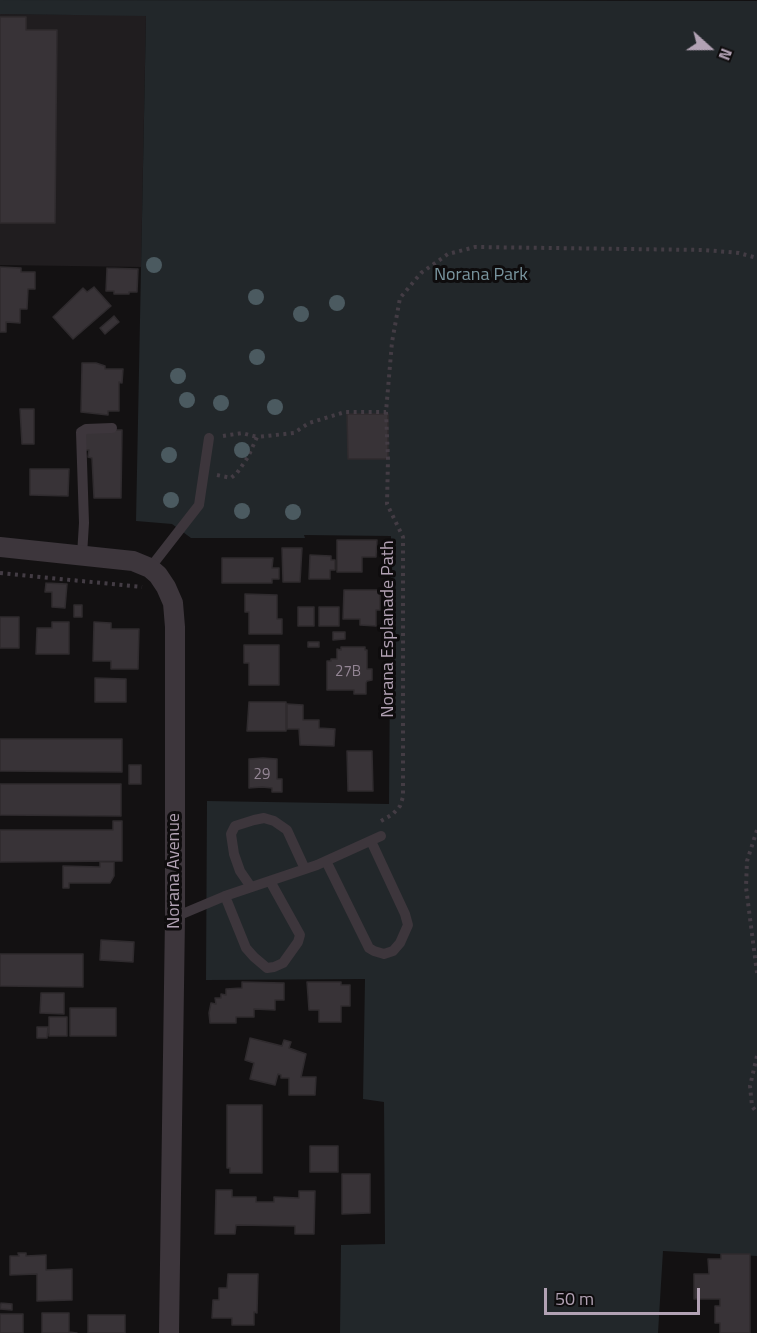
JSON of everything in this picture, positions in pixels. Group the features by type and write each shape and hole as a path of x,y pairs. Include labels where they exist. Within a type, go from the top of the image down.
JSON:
{"street":[{"path":"0,547 133,561 150,577"},
{"name":"Norana Avenue","path":"150,577 166,587 173,603 175,627 175,916 169,1333"}],"lane":[{"path":"82,555 84,523 81,434 84,429 111,428"},
{"path":"150,577 199,505 209,438"},
{"path":"251,887 240,871 234,854 231,834 235,826 254,819 264,818 274,821 287,830 305,869"},
{"path":"175,916 326,861 376,838 408,925 400,943 393,951 384,954 369,948 326,861"},
{"path":"225,896 246,948 267,968 274,967 283,963 298,942 300,935 270,881"}],"path":[{"name":"Norana Esplanade Path","path":"378,823 393,814 400,806 403,797 403,537 387,504 387,412 392,342 400,298 421,273 448,254 475,247 704,250 739,253 757,258"},
{"path":"209,438 242,433 258,437 294,433 309,423 345,412 387,412"},
{"path":"204,474 231,477 242,467 258,437"},
{"path":"0,573 146,589 150,577"},
{"path":"757,830 747,861 746,887 757,973"},
{"path":"757,1056 750,1086 752,1106 757,1113"}],"shaded area":[{"path":"0,14 146,15 141,267 0,265"}],"green space":[{"name":"Norana Park","path":"0,0 757,1 757,1256 663,1251 658,1333 340,1333 341,1245 385,1244 384,1102 363,1099 365,979 206,980 207,801 389,804 391,536 304,535 305,538 191,538 172,524 136,521 146,16 0,14"}],"building":[{"path":"0,17 26,17 26,30 57,30 55,223 0,223"},
{"path":"0,267 21,268 21,272 35,272 35,289 28,289 27,309 20,309 20,323 6,322 6,332 0,332"},
{"path":"107,268 138,269 137,292 114,294 114,291 106,291"},
{"path":"94,287 111,306 73,339 53,317 83,288 87,292"},
{"path":"114,316 119,322 105,334 100,328"},
{"path":"82,363 96,363 105,366 105,369 123,369 122,383 119,382 119,411 108,411 108,415 81,412"},
{"path":"20,409 34,409 34,444 22,444"},
{"path":"347,414 388,414 388,459 348,459"},
{"path":"122,430 121,498 94,498 92,458 88,457 89,450 84,450 84,432"},
{"path":"30,469 69,469 68,496 30,495"},
{"path":"337,540 377,540 376,557 362,557 362,572 337,572"},
{"path":"282,548 302,548 300,582 283,582"},
{"path":"310,555 331,556 331,560 335,560 335,570 330,570 330,579 309,579"},
{"path":"222,558 273,558 272,568 279,568 279,579 272,579 272,583 222,583"},
{"path":"46,583 67,584 65,608 52,607 52,592 45,592"},
{"path":"344,590 380,590 380,610 376,610 376,626 360,625 360,619 343,619"},
{"path":"245,594 277,595 277,619 282,619 282,634 249,634 249,612 245,612"},
{"path":"74,605 82,605 82,617 74,617"},
{"path":"298,607 314,607 314,626 298,626"},
{"path":"319,607 339,607 339,626 319,626"},
{"path":"0,617 19,617 19,648 0,648"},
{"path":"52,622 69,622 69,654 36,654 37,628 52,628"},
{"path":"94,622 111,623 111,629 139,629 138,669 111,669 111,661 93,661"},
{"path":"333,632 345,632 345,639 333,640"},
{"path":"308,642 319,642 319,647 308,647"},
{"path":"244,645 279,645 279,685 249,685 249,663 244,663"},
{"path":"341,647 365,647 367,650 367,669 372,669 372,680 366,683 366,694 354,694 354,690 327,690 327,661 337,659 337,649 341,650"},
{"path":"95,678 126,679 126,702 95,702"},
{"path":"249,702 286,702 286,731 247,731"},
{"path":"287,704 303,705 303,720 319,720 319,728 335,729 334,746 300,745 299,729 287,729"},
{"path":"0,739 122,739 122,772 0,771"},
{"path":"347,751 372,751 373,791 348,791"},
{"path":"249,759 277,759 277,779 282,779 282,792 272,792 272,788 249,788"},
{"path":"129,765 141,765 141,784 129,784"},
{"path":"0,784 121,784 121,816 0,815"},
{"path":"113,821 122,821 122,861 0,862 0,830 113,830"},
{"path":"100,862 114,862 114,876 110,883 69,883 69,888 63,888 63,866 100,867"},
{"path":"101,940 134,942 133,962 100,960"},
{"path":"0,954 83,954 83,987 0,986"},
{"path":"242,982 284,983 284,1000 275,1000 275,1010 254,1009 254,1017 236,1017 236,1023 210,1023 211,1003 216,1004 215,998 221,998 221,994 226,995 226,989 242,988"},
{"path":"307,982 341,982 341,985 350,985 350,1006 341,1006 341,1022 319,1022 319,1010 309,1010"},
{"path":"41,993 64,993 64,1014 40,1013"},
{"path":"70,1008 116,1008 116,1036 70,1036"},
{"path":"49,1017 67,1017 67,1036 49,1036"},
{"path":"37,1027 48,1027 47,1038 37,1038"},
{"path":"250,1038 282,1046 284,1040 291,1042 289,1048 306,1054 301,1077 316,1077 315,1095 289,1095 289,1078 281,1078 278,1074 275,1085 250,1079 254,1063 245,1060"},
{"path":"227,1105 262,1105 262,1173 230,1173 230,1168 227,1168"},
{"path":"310,1146 338,1146 338,1172 310,1172"},
{"path":"342,1174 370,1174 370,1213 342,1214"},
{"path":"216,1190 232,1190 232,1197 256,1197 256,1202 274,1202 274,1197 299,1198 299,1191 315,1191 314,1234 295,1234 295,1226 236,1225 235,1234 215,1234"},
{"path":"18,1253 26,1253 26,1256 46,1255 46,1270 72,1269 72,1300 37,1301 37,1274 10,1275 10,1256 19,1256"},
{"path":"721,1254 750,1254 750,1333 720,1333 720,1323 715,1323 715,1306 720,1306 720,1299 694,1299 694,1274 709,1274 708,1259 721,1259"},
{"path":"228,1274 258,1274 257,1313 254,1312 254,1325 232,1325 232,1318 212,1318 213,1300 219,1300 219,1288 227,1288"},
{"path":"1,1303 12,1304 12,1310 0,1309"},
{"path":"42,1313 69,1313 69,1332 77,1333 42,1333"},
{"path":"0,1314 23,1314 23,1333 0,1333"},
{"path":"88,1315 125,1315 125,1333 88,1333"}]}
